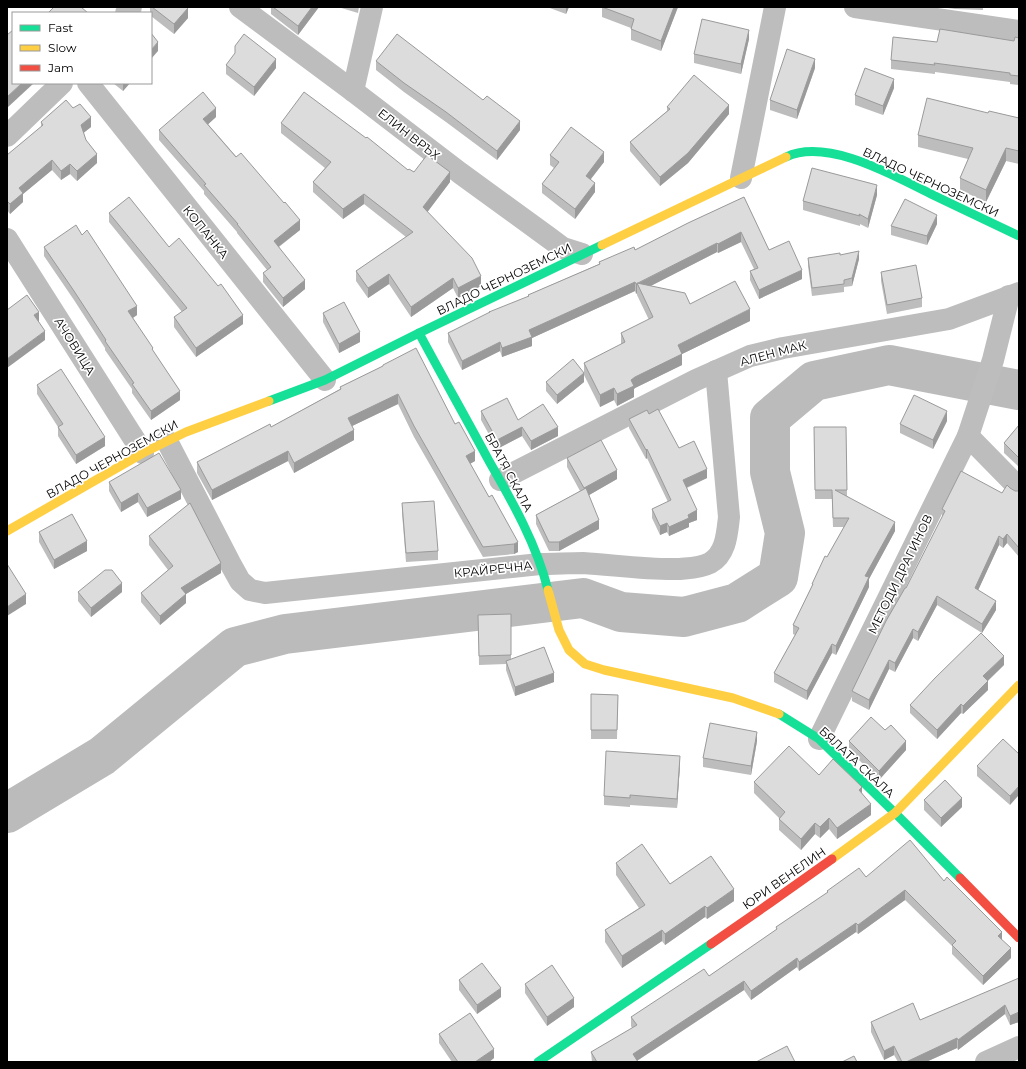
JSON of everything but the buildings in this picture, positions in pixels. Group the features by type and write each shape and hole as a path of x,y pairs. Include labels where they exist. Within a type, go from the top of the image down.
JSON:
{"street":[{"name":"ЕЛИН ВРЪХ","path":"240,7 542,233 563,248 582,254"},
{"path":"353,91 372,7"},
{"path":"741,178 775,7"},
{"path":"855,7 1019,31"},
{"path":"7,136 61,84"},
{"name":"КОПАНКА","path":"89,84 325,380"},
{"name":"ВЛАДО ЧЕРНОЗЕМСКИ","path":"7,531 143,453 167,441 186,432 325,380 582,254 790,155 811,151 836,154 868,164 1019,236"},
{"name":"АЧОВИЦА","path":"7,239 143,453"},
{"name":"МЕТОДИ ДРАГИНОВ","path":"819,739 968,436 1014,295"},
{"name":"АЛЕН МАК","path":"500,480 696,380 750,356 783,348 948,319 1014,295"},
{"name":"БРАТЯ СКАЛА","path":"419,333 500,480 532,543 542,568 559,630"},
{"name":"КРАЙРЕЧНА","path":"167,441 240,581 250,590 265,593 542,568 582,563 635,568 695,568 710,562 721,552 727,538 729,517 716,371"},
{"path":"968,436 1019,488"},
{"name":"БЯЛАТА СКАЛА","path":"559,630 569,650 585,664 604,670 733,698 777,713 819,739 1019,938"},
{"name":"ЮРИ ВЕНЕЛИН","path":"538,1062 770,903 895,813 1019,685"},
{"path":"986,1062 1019,1047"}],"waterway":[{"path":"7,813 102,756 235,647 285,634 583,598 621,612 684,617 737,603 778,577 785,533 770,472 770,418 814,381 889,365 1019,390"}],"traffic: fast":[{"path":"786,157 803,152 821,152 841,155 881,170 1019,236"},
{"path":"269,401 325,380 602,245"},
{"path":"419,333 523,524 531,540 548,590"},
{"path":"779,714 819,739 960,878"},
{"path":"538,1062 711,944"}],"traffic: slow":[{"path":"602,245 786,157"},
{"path":"7,531 143,453 186,432 269,401"},
{"path":"548,590 559,630 569,650 585,664 604,670 733,698 779,714"},
{"path":"832,859 895,813 1019,685"}],"traffic: jam":[{"path":"711,944 832,859"},
{"path":"960,878 1019,938"}]}
